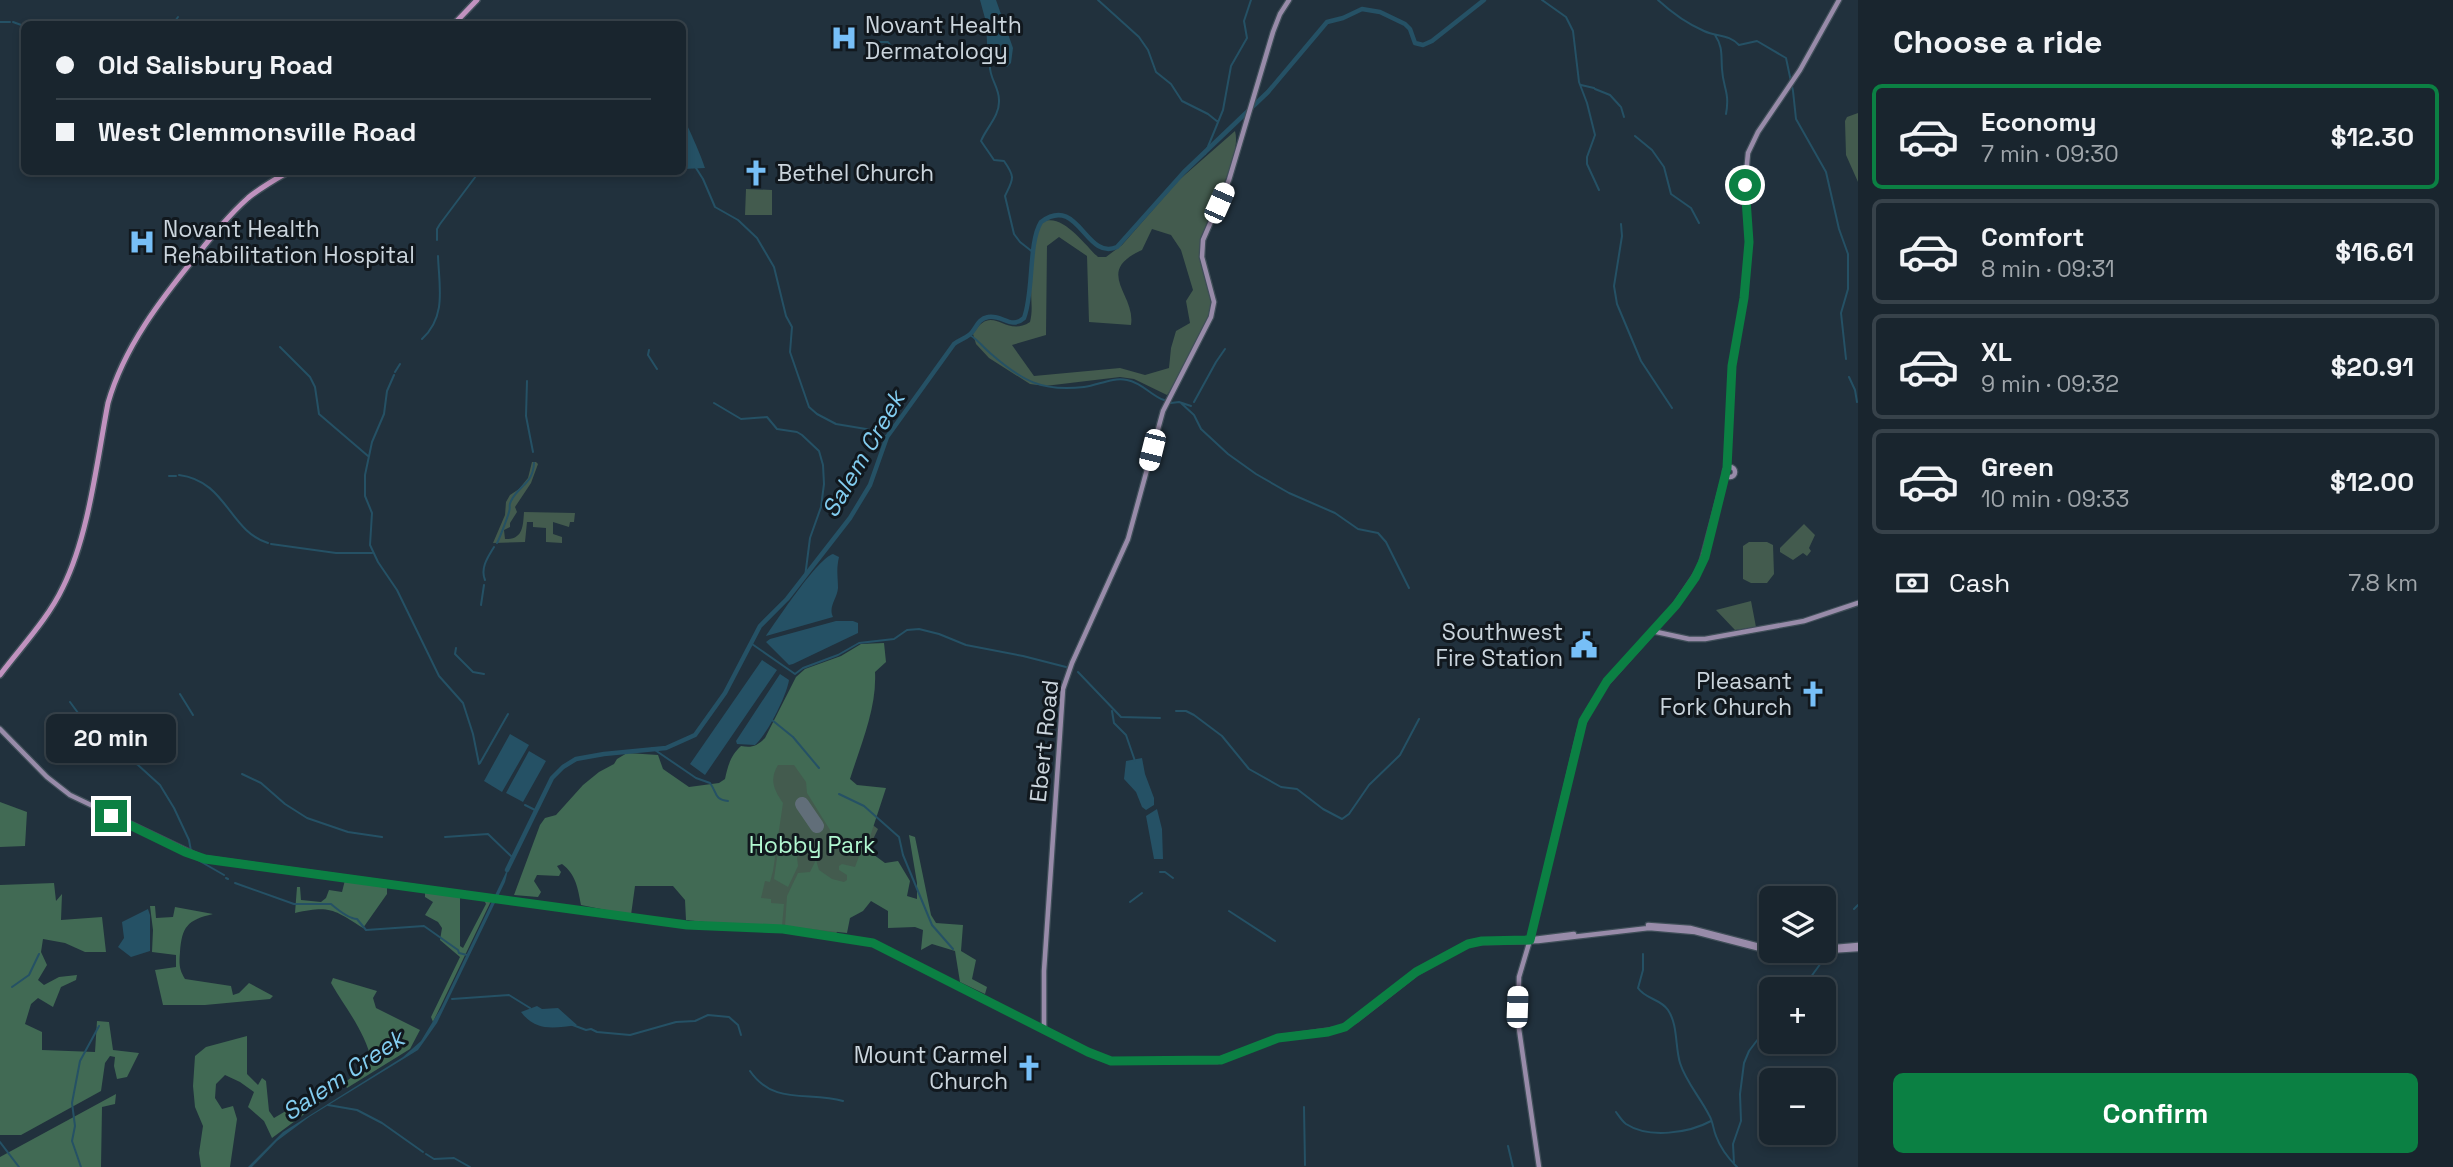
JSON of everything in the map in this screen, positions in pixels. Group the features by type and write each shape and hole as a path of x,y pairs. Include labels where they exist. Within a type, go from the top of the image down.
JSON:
{"main road":[{"path":"457,21 477,0"},
{"name":"Ebert Road","path":"1044,1028 1044,971 1063,690 1072,663 1128,539 1163,411 1212,317 1213,296 1202,257 1203,240 1229,180 1278,18 1289,0"},
{"path":"1539,1167 1518,1016 1519,977 1580,730 1588,710 1607,681 1676,605 1700,568 1729,468 1727,461 1732,366 1744,298 1749,242 1745,185 1748,153 1753,139 1800,70 1839,0"},
{"path":"0,675 52,606 69,574 83,525 109,400 126,356 159,304 210,239 247,198 283,175"},
{"path":"1652,631 1689,639 1705,639 1804,621 1858,603"},
{"path":"0,729 47,777 70,796 194,855 277,870 700,927 783,929 873,943 1111,1061 1217,1061 1278,1038 1328,1032 1345,1027 1416,972 1468,944 1482,941 1530,940 1649,928 1695,932 1780,954 1858,947"},
{"path":"1530,940 1661,925 1699,930 1759,946"},
{"path":"1836,948 1858,947"}],"green space":[{"path":"1858,113 1858,182 1846,155 1845,121 1847,117"},
{"path":"1235,131 1236,141 1230,167 1202,242 1201,252 1211,299 1209,318 1193,353 1167,395 1134,379 1120,377 1045,386 1030,384 989,358 976,344 973,334 987,321 993,320 1013,326 1030,322 1034,254 1042,222 1050,220 1065,226 1098,257 1106,257 1122,245 1179,180","holes":["1152,229 1171,235 1181,250 1193,290 1186,301 1190,323 1176,331 1169,368 1145,375 1120,368 1034,376 1012,345 1046,335 1047,246 1059,237 1087,256 1089,322 1131,325 1131,314 1118,275 1120,267 1128,258 1142,250"]},
{"path":"746,189 772,190 772,215 745,215"},
{"path":"532,462 538,464 531,483 515,507 517,512 510,527 504,530 505,539 519,535 524,512 575,513 574,522 570,522 569,527 553,522 553,534 562,537 562,543 546,542 546,528 533,527 533,522 527,522 525,542 493,543 505,515 506,502 528,478"},
{"path":"1804,524 1815,535 1809,548 1811,551 1807,556 1803,553 1793,560 1780,552 1780,548"},
{"path":"1749,542 1767,542 1773,545 1774,574 1767,583 1751,583 1743,579 1743,546"},
{"path":"1751,601 1756,627 1735,630 1716,610"},
{"path":"884,643 886,662 875,672 871,712 850,779 857,785 886,788 866,849 885,863 898,861 910,881 907,896 917,899 909,835 915,837 931,915 936,923 963,925 961,951 976,960 972,979 987,987 985,994 960,982 955,951 932,944 921,950 923,930 915,927 888,928 888,911 871,901 863,911 850,918 847,933 785,926 787,896 798,873 810,872 816,860 819,870 832,879 844,882 847,875 839,870 839,866 842,864 855,867 865,840 831,836 807,793 806,782 794,765 778,765 774,775 775,789 783,803 773,871 770,882 765,881 761,898 771,899 771,903 784,904 782,926 751,927 686,920 685,900 673,886 635,886 631,915 581,905 573,877 562,864 557,866 561,872 559,876 537,875 534,881 541,892 538,897 514,895 545,818 556,815 583,785 614,764 617,759 627,753 658,755 663,769 689,787 719,783 725,779 730,761 741,746 754,746 765,738 796,677 805,669 841,656 861,644"},
{"name":"Hobby Park","path":"781,757 798,757 850,808 878,829 848,891 836,935 756,928 762,772"},
{"path":"0,802 27,812 25,846 0,847"},
{"path":"781,846 799,851 800,855 797,857 798,866 788,887 774,879"},
{"path":"345,880 387,888 387,894 363,928 325,909 295,913 297,887 300,887 301,900 321,902 329,890 342,892"},
{"path":"54,883 56,901 62,894 61,920 102,917 106,952 85,952 65,943 43,939 41,952 47,965 38,980 44,985 59,977 77,975 76,980 61,987 53,1007 38,998 31,1004 25,1024 42,1032 42,1050 95,1052 97,1021 109,1022 113,1050 139,1053 127,1077 117,1079 115,1057 110,1056 105,1063 101,1091 21,1135 0,1135 0,885"},
{"path":"425,891 460,896 460,946 463,948 486,904 484,900 491,901 433,1022 431,1017 460,957 440,940 442,928 438,922 425,915 433,902 425,897"},
{"path":"150,906 155,906 156,918 173,917 175,907 213,914 197,919 184,931 180,960 185,979 231,986 233,995 249,983 273,996 270,999 205,1005 163,1005 155,970 176,967 176,955 152,952"},
{"path":"333,978 377,991 373,998 376,1008 420,1030 410,1049 347,1088 344,1083 372,1062 360,1030 331,983"},
{"path":"247,1036 247,1074 258,1085 262,1078 266,1081 269,1111 274,1118 328,1086 333,1093 272,1138 264,1121 248,1107 254,1092 225,1075 216,1084 215,1098 222,1109 233,1106 237,1119 230,1167 201,1167 199,1153 203,1126 195,1107 195,1056 206,1047"},
{"path":"116,1094 115,1104 102,1107 101,1167 0,1167 0,1157"}],"water":[{"path":"980,0 996,0 1013,48 1011,63 1007,67 988,63 986,22"},
{"path":"686,124 694,141 705,168 686,169"},
{"path":"833,554 839,557 833,617 766,636 808,577"},
{"path":"836,621 858,623 858,633 793,664 789,665 766,642 770,639"},
{"path":"762,660 777,670 705,775 690,764"},
{"path":"780,674 789,680 771,724 755,745 737,744 736,741"},
{"path":"510,734 529,745 502,792 484,781"},
{"path":"529,751 546,761 523,802 506,793"},
{"path":"1142,758 1154,798 1154,805 1146,810 1136,792 1124,779 1126,761"},
{"path":"1157,809 1162,829 1163,859 1154,859 1146,816"},
{"name":"Salem Creek","path":"509,866 505,882 437,1023 418,1050 309,1117 277,1141 252,1167 248,1167 283,1132 403,1057 421,1041 441,1008"},
{"path":"148,909 150,951 131,957 118,947 124,938 122,922"},
{"path":"537,1006 542,1009 558,1008 577,1025 539,1026 521,1012"}],"waterway":[{"path":"1098,0 1139,37 1148,50 1156,72 1171,84 1182,101 1218,122"},
{"path":"1205,154 1223,110 1231,66 1247,38 1244,21 1251,0"},
{"name":"Salem Creek","path":"507,870 552,778 563,767 576,759 666,748 695,735 725,693 760,626 787,599 850,518 870,485 887,437 954,344 969,335 984,318 993,317 1011,322 1024,318 1034,242 1041,222 1054,216 1064,216 1073,221 1097,245 1106,249 1117,247 1184,172 1268,92 1327,22 1362,9 1380,12 1405,24 1415,43 1423,45 1432,41 1484,0"},
{"path":"1542,0 1566,17 1573,31 1579,82 1595,135 1587,164 1599,190"},
{"path":"1658,0 1704,31 1727,37 1739,45 1757,41 1786,58 1796,119 1826,172 1839,229 1848,254 1848,289 1841,313 1846,359"},
{"path":"175,21 178,17"},
{"path":"0,22 10,22"},
{"path":"13,22 21,25"},
{"path":"1715,35 1721,51 1727,100 1726,114"},
{"path":"880,42 888,42 892,47"},
{"path":"990,63 999,95 999,106 981,141 994,160 1004,161 1012,175 1005,196 1014,234 1034,253"},
{"path":"1581,85 1594,88"},
{"path":"1595,89 1610,95 1620,106"},
{"path":"1621,107 1624,117"},
{"path":"1635,136 1652,150 1664,167 1671,194 1691,208 1699,223"},
{"path":"696,168 715,207 738,220 757,238 774,267 786,316 792,327 790,352 809,407 836,424 866,429 887,437"},
{"path":"437,240 440,224 477,175"},
{"path":"1621,224 1622,236 1614,286 1617,304 1641,361 1672,408"},
{"path":"422,339 430,330 438,311 438,256"},
{"path":"970,335 1012,371 1044,386 1069,388 1127,380 1164,400"},
{"path":"280,347 310,377 315,387 319,414 368,456"},
{"path":"1194,402 1225,349"},
{"path":"649,350 648,355 657,369"},
{"path":"395,372 400,364"},
{"path":"394,375 387,391 384,414 372,442 365,475 365,496 372,513 370,545 397,590 439,676 463,703 479,764"},
{"path":"1849,377 1857,402"},
{"path":"527,381 526,416 533,452"},
{"path":"1171,403 1179,402 1191,406"},
{"path":"714,403 741,419 767,417 777,429 797,432 819,451 824,484 821,507 810,538 805,577"},
{"path":"1181,403 1194,415 1201,429 1228,454 1256,474 1289,493 1335,513 1358,529 1378,533 1386,542 1409,588"},
{"path":"497,543 511,501 531,476 534,463"},
{"path":"179,475 208,486 244,528 268,543"},
{"path":"169,476 176,476"},
{"path":"271,544 336,553 372,553"},
{"path":"485,580 484,567 494,547"},
{"path":"481,605 484,585"},
{"path":"752,644 795,674 859,643 894,639 907,630 919,629 966,645 1066,667"},
{"path":"456,648 455,654 473,672 484,674"},
{"path":"1078,672 1121,717 1160,718"},
{"path":"180,694 193,715"},
{"path":"70,702 92,732 115,752 138,765 160,785 174,808 189,840 191,851"},
{"path":"1112,711 1114,723 1126,735 1135,761"},
{"path":"1176,711 1186,711 1194,715 1222,736 1249,769 1281,787 1297,789 1323,809 1342,819 1349,814 1369,785 1400,755 1419,719"},
{"path":"480,763 508,714"},
{"path":"772,720 793,737 819,768"},
{"path":"652,748 696,778 710,783 718,797 728,801"},
{"path":"242,774 261,783 285,804 307,818 348,832 382,837"},
{"path":"839,794 864,806 899,837 903,855 932,925 953,949"},
{"path":"525,805 537,811"},
{"path":"445,837 488,834 513,858"},
{"path":"191,856 224,875"},
{"path":"1160,872 1173,878"},
{"path":"235,883 294,904 331,904 347,916 357,919 366,930 424,926 459,953 467,955"},
{"path":"1130,902 1142,893"},
{"path":"1854,909 1858,905"},
{"path":"1229,911 1275,941"},
{"path":"12,987 29,975 39,954"},
{"path":"1643,954 1643,970 1638,988 1668,1010 1683,1070 1710,1117 1720,1144 1737,1167"},
{"path":"1811,977 1821,963"},
{"path":"452,999 509,995 530,1008"},
{"path":"570,1024 586,1030 630,1035 676,1022 695,1021 708,1015 729,1017 738,1025 741,1035"},
{"path":"81,1167 72,1141 75,1126 72,1103 80,1061 99,1026"},
{"path":"1734,1163 1733,1144 1741,1121 1740,1094 1744,1063 1759,1038"},
{"path":"750,1071 759,1082 781,1093 843,1101"},
{"path":"328,1105 357,1110 382,1123 423,1152"},
{"path":"1304,1107 1305,1165"},
{"path":"1616,1112 1626,1124 1646,1132 1681,1131 1711,1121"},
{"path":"0,1142 19,1167"},
{"path":"1508,1146 1513,1167"},
{"path":"426,1154 434,1159 454,1158 470,1167"}],"runway":[{"path":"802,804 817,826"}],"place":[{"name":"Novant Health Dermatology","path":"844,38"},
{"name":"Bethel Church","path":"756,173"},
{"name":"Novant Health Rehabilitation Hospital","path":"142,242"},
{"name":"Southwest Fire Station","path":"1584,645"},
{"name":"Pleasant Fork Church","path":"1813,694"},
{"name":"Mount Carmel Church","path":"1029,1068"}],"route":[{"path":"111,816 205,859 687,925 783,929 873,943 1088,1052 1111,1061 1217,1061 1278,1038 1340,1029 1356,1020 1416,972 1463,946 1482,941 1530,940 1576,744 1588,710 1622,663 1676,605 1695,578 1705,557 1727,468 1732,366 1744,298 1749,242 1745,185"}]}
